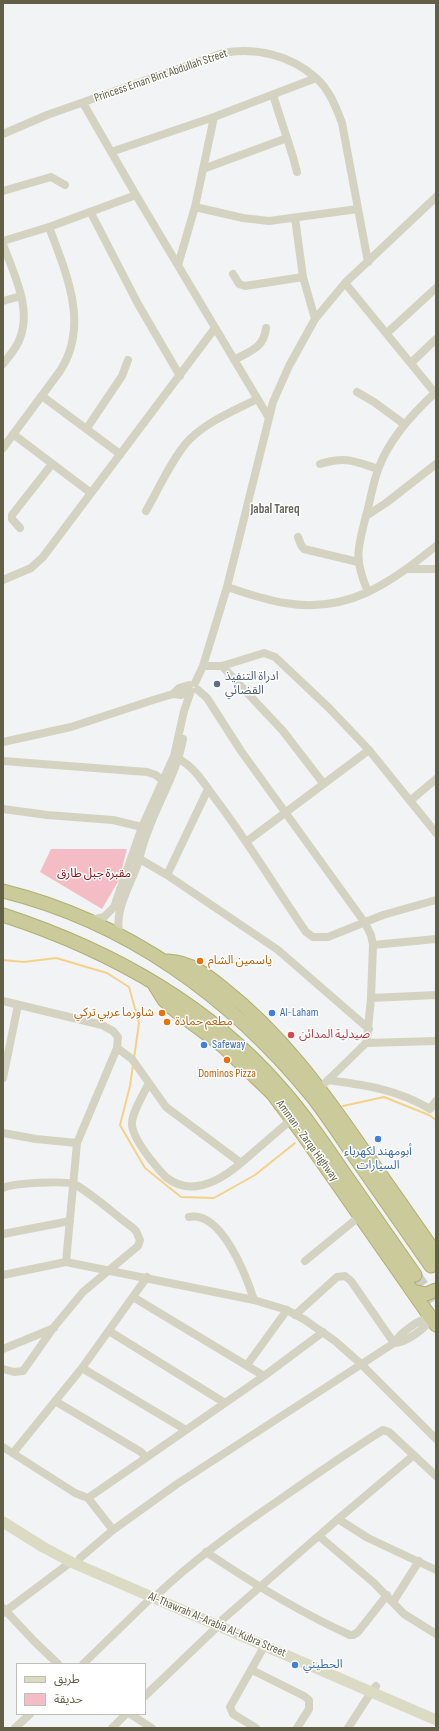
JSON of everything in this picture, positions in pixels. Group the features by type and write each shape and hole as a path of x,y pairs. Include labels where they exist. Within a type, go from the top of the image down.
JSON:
{"highway":[{"path":"5,890 89,920 120,936 164,961 209,992 246,1024 269,1047 312,1097 431,1266"},
{"name":"Amman - Zarqa Highway","path":"3,915 81,944 152,981 178,998 228,1043 270,1076 303,1116 414,1275"},
{"path":"164,961 181,962 196,969 222,987 255,1014 301,1064 324,1084 436,1254"},
{"path":"246,1024 255,1014"},
{"name":"Amman - Zarqa Highway","path":"228,1043 272,1093 292,1119 412,1291 434,1319"},
{"path":"412,1291 426,1294 436,1290"}],"main road":[{"name":"Al-Thawrah Al-Arabia Al-Kubra Street","path":"3,1516 76,1560"},
{"name":"Al-Thawrah Al-Arabia Al-Kubra Street","path":"3,1522 43,1547 374,1689 436,1720"},
{"name":"Al-Thawrah Al-Arabia Al-Kubra Street","path":"221,1623 265,1645 436,1713"}],"street":[{"name":"Princess Eman Bint Abdullah Street","path":"3,134 46,115 223,53 240,50 272,54 285,58 316,78 332,100 342,123 368,262"},
{"path":"111,152 214,117 316,78"},
{"path":"273,95 296,172"},
{"path":"83,103 269,418"},
{"path":"178,265 195,207 214,117"},
{"path":"203,169 287,138"},
{"path":"3,191 51,177 65,185"},
{"path":"3,364 16,346 20,337 24,317 21,296 3,243 91,213 136,195"},
{"path":"120,936 118,917 136,857 142,827 174,756 184,711 204,666 227,587 269,418 282,380 315,319 345,283 436,197"},
{"path":"195,207 256,220 269,221 358,209"},
{"path":"91,213 138,304 180,376"},
{"path":"295,218 303,277 315,319"},
{"path":"3,448 65,364 72,344 75,325 74,311 67,277 49,227"},
{"path":"233,274 239,284 246,286 303,277"},
{"path":"345,283 436,393 404,424 378,469 359,546 358,562 368,592"},
{"path":"387,333 436,288"},
{"path":"3,301 21,296"},
{"path":"3,580 20,574 39,561 215,328"},
{"path":"234,360 259,346 263,342 266,328"},
{"path":"411,364 436,339"},
{"path":"87,428 122,376 128,360"},
{"path":"357,392 374,402 404,424"},
{"path":"42,396 120,454"},
{"path":"146,512 188,441 206,426 257,399"},
{"path":"13,434 91,493"},
{"path":"320,464 337,459 343,459 378,469"},
{"path":"20,528 12,519 12,515 52,464"},
{"path":"366,516 386,503 436,464"},
{"path":"298,537 304,549 358,562"},
{"path":"227,587 277,602 317,606 348,601 368,592 408,569 436,546"},
{"path":"408,569 436,569"},
{"path":"204,666 222,666 264,653 271,655 329,708 369,750 436,833"},
{"path":"222,666 283,731 323,783"},
{"path":"3,742 71,727 173,694 181,694 193,689"},
{"path":"89,920 104,918 114,907 179,759 193,689"},
{"path":"193,689 207,698 241,751 366,923 371,935 373,945 371,998 369,1029 366,1043 324,1084"},
{"path":"246,842 369,750"},
{"path":"179,759 196,773 208,789 246,842 284,901 309,935 328,937 383,915 436,900"},
{"path":"3,761 146,772 156,775 163,781"},
{"path":"410,801 436,779"},
{"path":"167,875 208,789"},
{"path":"3,809 47,815 113,820 142,827"},
{"path":"136,857 167,875 278,950 369,1029"},
{"path":"373,945 436,939"},
{"path":"371,998 436,995"},
{"path":"3,1001 102,1025 113,1031 118,1037 117,1048 77,1143 75,1184 66,1262"},
{"path":"3,1078 18,1005"},
{"path":"366,1043 436,1041"},
{"path":"117,1048 132,1059 166,1107 242,1163"},
{"path":"149,1082 134,1115 132,1124 145,1153 167,1178 187,1186 200,1186 214,1182 228,1174 292,1119"},
{"path":"324,1084 378,1088 409,1099 433,1111 436,1101"},
{"path":"3,1133 36,1139 77,1143"},
{"path":"3,1188 18,1184 75,1184 133,1228 140,1240 138,1246 107,1270 83,1292 54,1327 23,1371 19,1372 3,1368"},
{"path":"189,1217 196,1215 205,1219 222,1234 241,1266 254,1300"},
{"path":"305,1261 360,1216"},
{"path":"3,1234 70,1221"},
{"path":"3,1275 66,1262 147,1277 254,1300 287,1310 323,1332 361,1364 436,1439"},
{"path":"296,1315 337,1277 345,1276 351,1281 394,1343"},
{"path":"13,1453 54,1400 82,1368 147,1277"},
{"path":"133,1297 264,1376"},
{"path":"247,1365 287,1310"},
{"path":"57,1663 4,1610 76,1560 113,1530 196,1471 394,1343 400,1336 420,1321 434,1319"},
{"path":"3,1349 54,1327"},
{"path":"109,1331 225,1403"},
{"path":"88,1498 264,1376 323,1332"},
{"path":"82,1368 186,1430"},
{"path":"54,1400 141,1452 146,1457"},
{"path":"84,1663 156,1595 230,1533 383,1430 390,1432 436,1476"},
{"path":"3,1447 75,1493 88,1498 113,1530"},
{"path":"146,1695 260,1588 338,1519 414,1455"},
{"path":"338,1519 368,1538 436,1570"},
{"path":"319,1536 387,1595 408,1618 436,1634"},
{"path":"206,1552 260,1588 304,1612 353,1635 358,1632 387,1595"},
{"path":"393,1602 419,1561"},
{"path":"256,1728 234,1714 230,1707 265,1645"},
{"path":"252,1670 304,1696 309,1700 309,1709 297,1728"},
{"path":"348,1728 374,1689"},
{"path":"15,1728 29,1715"},
{"path":"112,1728 125,1715"},
{"path":"132,1715 152,1728"}],"green space":[{"name":"مقبرة جبل طارق","path":"51,849 127,849 119,880 102,909 40,872"}],"waterway":[{"path":"3,960 24,962 56,958 107,973 129,987 139,1023 134,1058"},
{"path":"133,1065 130,1086 120,1125 145,1168 181,1197 214,1198 255,1175 295,1143"},
{"path":"343,1106 384,1097 429,1115 436,1120"}],"tunnel":[{"path":"415,1275 436,1305"}],"place":[{"name":"ادراة التنفيذ القضائي","path":"217,684"},
{"name":"ياسمين الشام","path":"200,961"},
{"name":"شاورما عربي تركي","path":"162,1013"},
{"name":"Al-Laham","path":"272,1013"},
{"name":"مطعم حمادة","path":"167,1022"},
{"name":"صيدلية المدائن","path":"291,1035"},
{"name":"Safeway","path":"204,1045"},
{"name":"Dominos Pizza","path":"227,1060"},
{"name":"أبومهند لكهرباء السيارات","path":"378,1139"},
{"name":"الحطيني","path":"295,1665"}],"district":[{"name":"Jabal Tareq","path":"275,510"}]}
